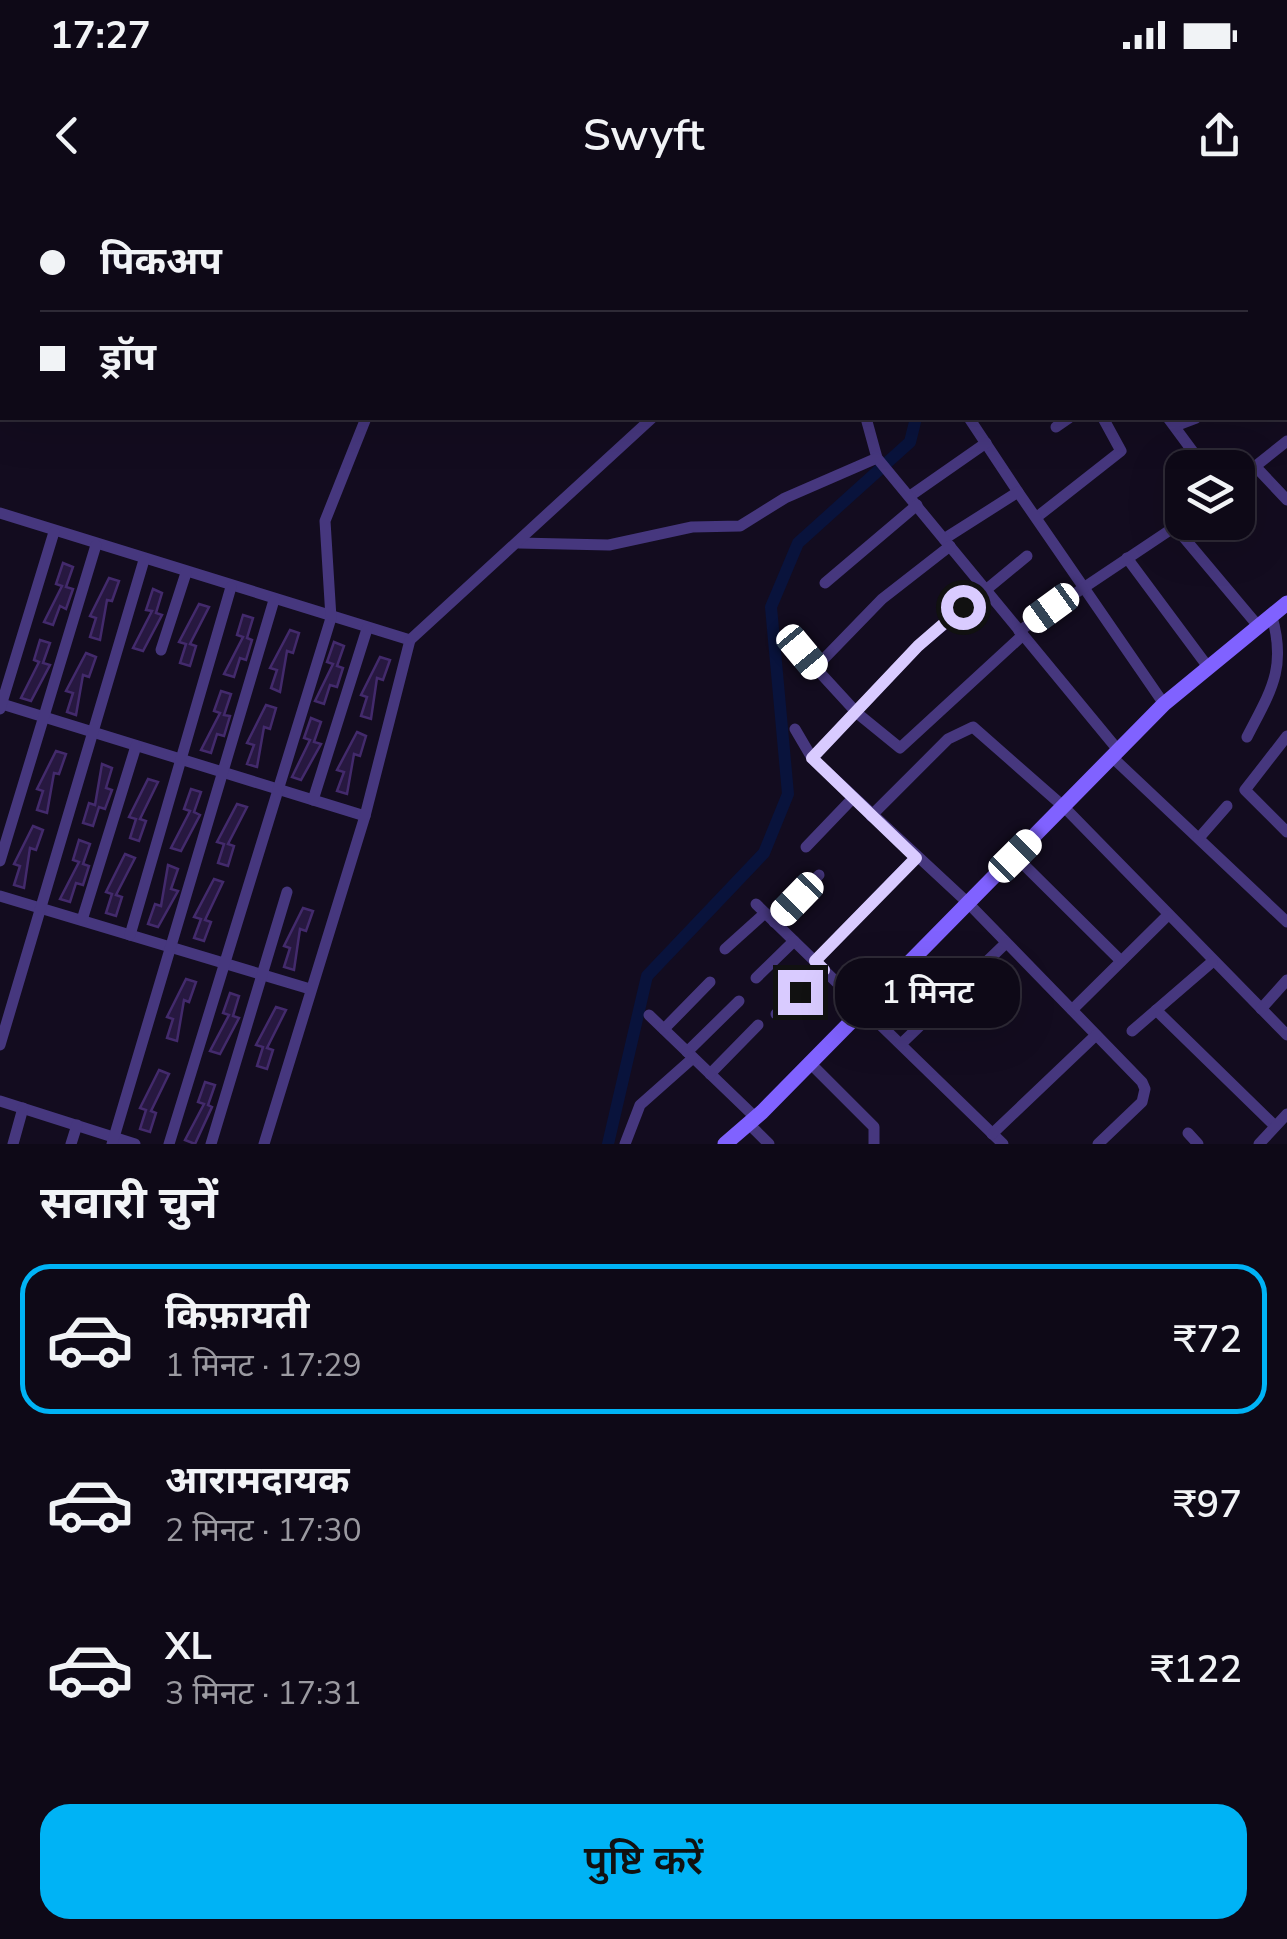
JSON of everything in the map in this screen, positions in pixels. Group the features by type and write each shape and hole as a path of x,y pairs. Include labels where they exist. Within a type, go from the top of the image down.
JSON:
{"street":[{"path":"168,1144 330,618 326,520 363,420"},
{"path":"264,1144 365,816 410,640 650,420"},
{"path":"867,420 879,460 1115,753 1287,922"},
{"path":"970,420 1164,704"},
{"path":"1056,427 1066,420"},
{"path":"1037,517 1121,451 1104,420"},
{"path":"1171,422 1191,450"},
{"path":"1287,441 1255,466 1287,500"},
{"path":"825,584 913,501 986,443"},
{"path":"519,543 609,545 692,526 740,526 793,495 879,460"},
{"path":"815,668 882,599 947,542 1018,492"},
{"path":"0,513 410,640"},
{"path":"54,532 1,707 365,816"},
{"path":"802,652 857,713 896,746 904,747 1021,633 1083,585 1165,533"},
{"path":"1193,540 1278,634 1279,672 1248,737"},
{"path":"0,860 96,545"},
{"path":"812,758 918,646 1027,556"},
{"path":"1128,558 1208,667"},
{"path":"0,1044 144,560"},
{"path":"160,650 186,573"},
{"path":"130,935 231,587"},
{"path":"113,1141 274,600"},
{"path":"725,1144 1164,704 1286,605"},
{"path":"313,800 368,629"},
{"path":"871,816 948,739 968,726 979,730 1064,807 1287,1035"},
{"path":"795,730 812,758 968,903 1146,1088 1142,1102 1098,1144"},
{"path":"1286,830 1245,790 1287,736"},
{"path":"82,920 136,746"},
{"path":"806,847 853,798"},
{"path":"1198,838 1227,806"},
{"path":"1015,856 1122,960"},
{"path":"776,1014 916,858"},
{"path":"725,949 765,913 819,876"},
{"path":"211,1144 287,892"},
{"path":"0,896 310,989"},
{"path":"765,913 1003,1144"},
{"path":"1072,1010 1167,916"},
{"path":"756,978 794,941"},
{"path":"901,1044 1006,943"},
{"path":"1132,1031 1212,962"},
{"path":"1261,1010 1287,980"},
{"path":"664,1029 710,982"},
{"path":"625,1144 640,1105 739,1002"},
{"path":"1156,1010 1275,1126"},
{"path":"650,1015 710,1074 768,1144"},
{"path":"710,1074 758,1025"},
{"path":"992,1134 1096,1035"},
{"path":"809,1062 874,1127 874,1144"},
{"path":"0,1101 77,1124 113,1141 135,1144"},
{"path":"13,1144 23,1108"},
{"path":"1258,1144 1287,1114"},
{"path":"71,1144 77,1124"},
{"path":"1188,1133 1198,1144"}],"building":[{"path":"63,563 73,567 66,587 73,589 66,609 60,606 53,625 44,622 62,586 56,584"},
{"path":"109,578 119,581 112,601 107,600 100,640 90,637 96,618 90,616"},
{"path":"153,589 162,593 156,613 162,615 143,651 133,648 152,611 146,610"},
{"path":"199,604 209,607 190,644 196,646 190,666 180,663 186,644 179,642"},
{"path":"243,615 253,618 247,638 252,640 246,660 240,658 234,677 224,674 243,637 237,635"},
{"path":"290,630 299,633 293,653 287,651 280,692 271,688 277,670 270,668"},
{"path":"40,640 50,643 43,663 50,665 31,701 21,698 39,662 34,660"},
{"path":"334,642 344,646 337,666 343,668 337,687 330,685 324,704 315,701 333,664 327,662"},
{"path":"86,653 96,657 89,677 83,675 76,715 67,712 73,693 66,691"},
{"path":"380,657 390,660 383,680 377,678 371,719 361,716 367,697 361,695"},
{"path":"221,691 231,694 224,715 230,716 224,736 217,734 211,753 201,750 220,713 214,711"},
{"path":"266,705 276,708 270,729 264,727 257,767 247,764 254,745 247,743"},
{"path":"311,718 321,722 314,742 321,744 301,780 292,777 310,740 304,738"},
{"path":"357,732 366,736 360,756 354,754 347,794 337,791 344,772 337,770"},
{"path":"56,751 66,754 59,774 54,773 47,813 37,810 43,791 37,789"},
{"path":"102,764 112,768 106,788 112,790 105,809 99,807 93,826 83,823 89,803 95,805"},
{"path":"148,779 158,782 140,819 146,821 139,841 130,838 136,819 129,817"},
{"path":"191,789 201,792 194,812 200,815 181,851 171,848 190,811 184,809"},
{"path":"237,804 247,807 228,844 234,846 228,866 218,863 224,844 217,842"},
{"path":"33,826 43,830 36,850 30,848 24,888 14,885 20,866 14,864"},
{"path":"79,840 90,844 83,864 89,866 83,885 76,883 70,902 60,899 79,862 73,860"},
{"path":"125,854 135,858 116,895 122,897 116,916 106,913 112,894 106,892"},
{"path":"168,865 178,869 171,889 178,891 158,927 148,924 155,904 161,906"},
{"path":"214,879 223,882 205,920 211,922 204,941 194,938 201,919 194,917"},
{"path":"303,908 313,911 306,931 300,929 294,970 284,967 290,948 284,946"},
{"path":"186,979 196,982 189,1002 184,1000 177,1041 167,1038 173,1019 167,1017"},
{"path":"230,993 239,996 233,1016 239,1018 220,1054 210,1051 229,1015 223,1013"},
{"path":"276,1007 286,1010 267,1048 273,1050 267,1069 257,1066 263,1047 256,1045"},
{"path":"159,1070 169,1074 151,1111 156,1113 150,1132 140,1129 146,1110 140,1108"},
{"path":"205,1082 215,1085 208,1105 212,1107 195,1144 185,1140 204,1104 198,1102"}],"waterway":[{"path":"608,1144 647,976 764,853 788,794 771,607 798,543 910,442 916,420"}],"route":[{"path":"800,992 824,970 815,961 916,858 812,758 918,646 963,607"}]}
